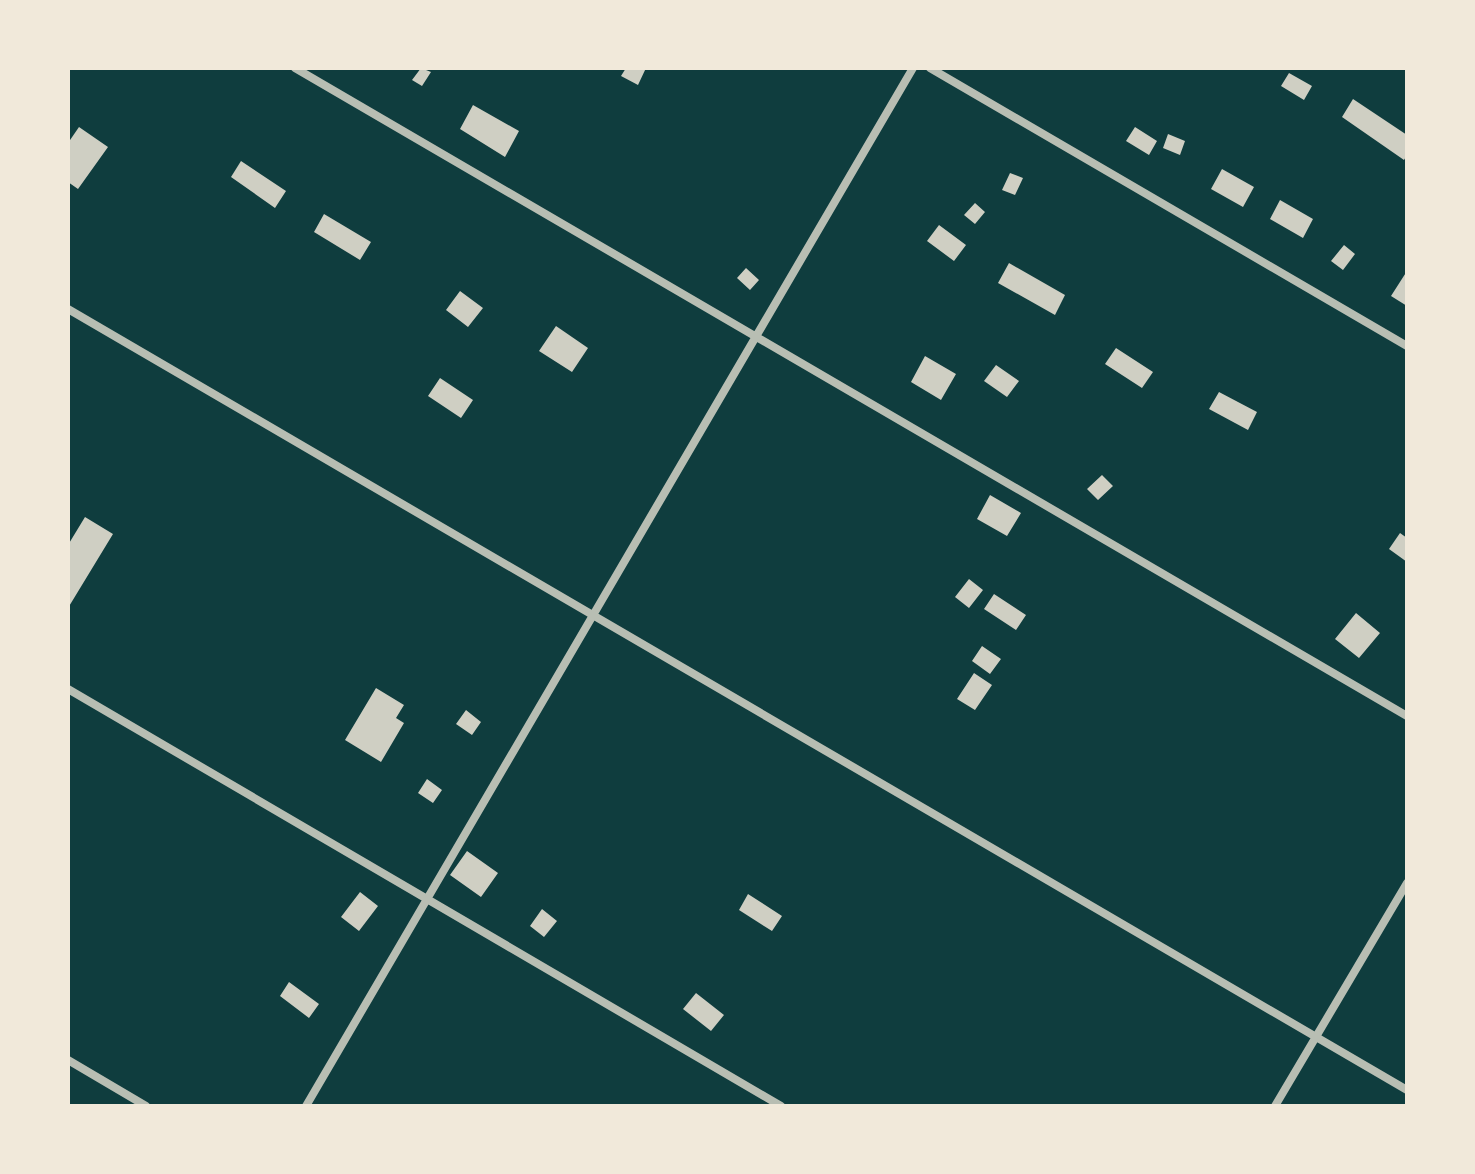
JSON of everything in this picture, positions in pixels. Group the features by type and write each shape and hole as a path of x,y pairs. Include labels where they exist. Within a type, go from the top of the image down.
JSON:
{"street":[{"path":"295,68 1407,716"},
{"path":"306,1106 913,68"},
{"path":"930,68 1407,346"},
{"path":"68,309 1407,1090"},
{"path":"68,689 781,1106"},
{"path":"1275,1106 1407,883"},
{"path":"68,1060 146,1106"}],"building":[{"path":"421,68 431,72 422,86 412,80"},
{"path":"626,68 646,68 638,85 621,76"},
{"path":"1289,73 1312,86 1304,100 1281,86"},
{"path":"1353,99 1407,135 1404,160 1342,117"},
{"path":"473,105 519,131 505,157 460,129"},
{"path":"79,127 108,147 78,189 68,182 68,143"},
{"path":"1135,127 1157,141 1149,155 1126,141"},
{"path":"1168,134 1185,141 1180,155 1163,148"},
{"path":"241,161 286,191 275,208 231,177"},
{"path":"1222,169 1254,187 1243,207 1211,189"},
{"path":"1010,173 1023,178 1015,195 1002,190"},
{"path":"1280,200 1313,219 1303,238 1270,219"},
{"path":"975,203 985,212 975,224 964,215"},
{"path":"324,214 371,242 360,260 314,232"},
{"path":"939,225 966,245 954,261 927,241"},
{"path":"1344,245 1355,254 1343,270 1331,261"},
{"path":"1009,263 1065,295 1055,315 998,283"},
{"path":"746,268 759,280 750,290 737,278"},
{"path":"1407,271 1407,306 1391,296"},
{"path":"460,291 483,308 468,327 446,310"},
{"path":"556,326 588,348 572,372 539,351"},
{"path":"1116,348 1153,372 1142,388 1105,364"},
{"path":"925,356 956,374 941,400 911,382"},
{"path":"996,365 1019,381 1007,397 984,381"},
{"path":"440,378 473,400 461,418 428,396"},
{"path":"1219,392 1257,412 1248,430 1209,409"},
{"path":"1102,475 1113,486 1098,500 1087,489"},
{"path":"990,495 1021,513 1007,536 977,519"},
{"path":"85,517 113,534 68,608 68,545"},
{"path":"1400,533 1407,538 1407,562 1389,549"},
{"path":"969,579 983,590 969,608 955,597"},
{"path":"994,594 1026,615 1016,630 984,609"},
{"path":"1356,613 1380,633 1359,658 1335,639"},
{"path":"982,646 1001,659 990,674 972,661"},
{"path":"974,673 992,685 975,710 957,699"},
{"path":"376,688 404,705 396,718 404,723 381,762 345,740"},
{"path":"466,710 481,722 472,735 456,724"},
{"path":"427,779 442,790 433,803 418,793"},
{"path":"467,851 498,873 481,897 450,875"},
{"path":"360,892 378,906 359,931 341,917"},
{"path":"748,894 782,916 772,931 739,910"},
{"path":"542,909 557,921 544,937 530,926"},
{"path":"289,982 319,1004 309,1018 280,996"},
{"path":"696,993 724,1015 711,1031 683,1009"}]}
